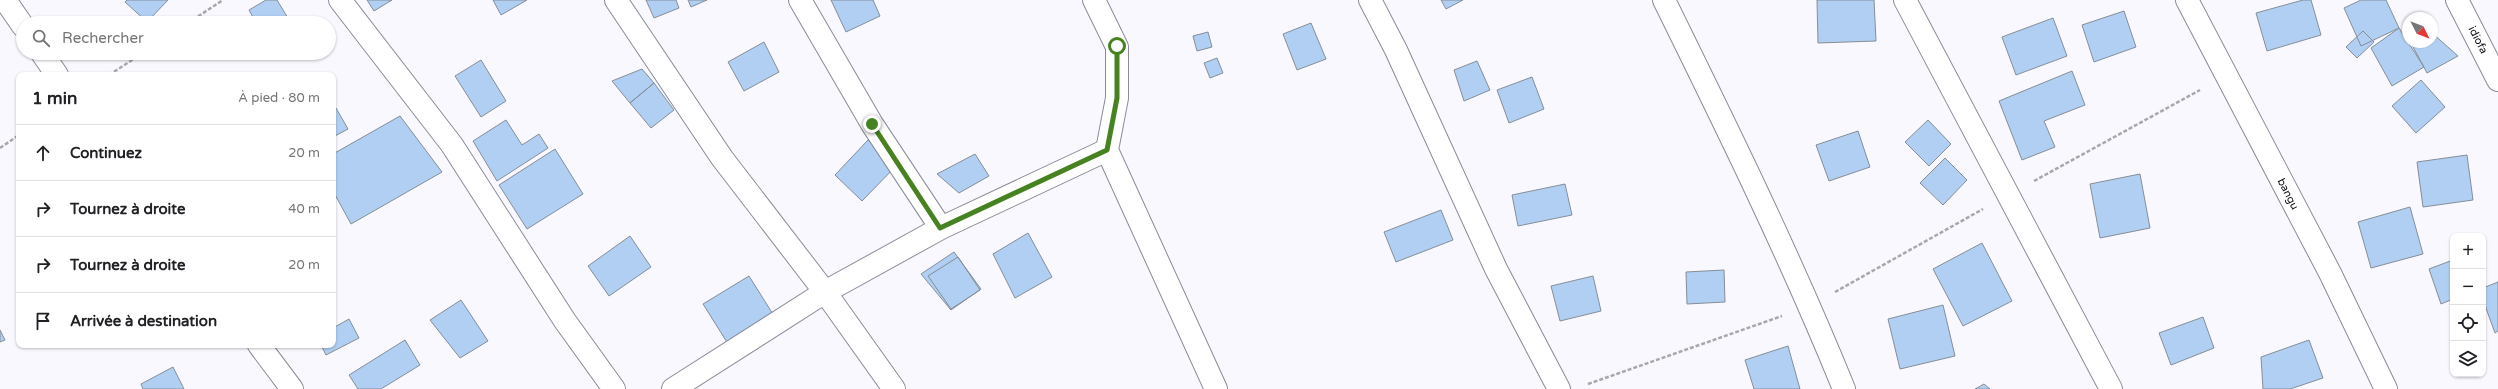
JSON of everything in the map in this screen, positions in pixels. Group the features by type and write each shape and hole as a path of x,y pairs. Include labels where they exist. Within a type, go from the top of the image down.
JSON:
{"street":[{"path":"5,0 16,16"},
{"path":"340,0 452,145 565,321 614,389"},
{"path":"616,0 722,158 825,292 894,389"},
{"path":"800,0 872,124 940,228"},
{"path":"1094,0 1117,46 1117,98 1107,150 1216,389"},
{"path":"1370,0 1396,50 1496,269 1560,389"},
{"path":"1664,0 1750,174 1810,306 1844,389"},
{"path":"1905,0 2111,389"},
{"name":"bangu","path":"2187,0 2330,273 2386,389"},
{"name":"idiofa","path":"2457,0 2498,80"},
{"path":"47,60 55,72"},
{"path":"673,389 825,292 940,228 1107,150"},
{"path":"262,348 292,389"}],"path":[{"path":"199,16 223,0"},
{"path":"114,72 132,60"},
{"path":"1581,386 1810,306 2009,194 2227,76"},
{"path":"0,148 16,137"}],"building":[{"path":"127,0 168,0 153,16 140,16 125,2"},
{"path":"266,0 277,0 287,16 252,16 249,10"},
{"path":"367,0 392,0 374,11"},
{"path":"493,0 527,0 501,15"},
{"path":"646,0 676,0 679,8 654,18"},
{"path":"688,0 707,0 691,7"},
{"path":"831,0 873,0 880,16 846,32"},
{"path":"1441,0 1463,0 1446,9"},
{"path":"1817,0 1874,0 1876,41 1818,43"},
{"path":"2303,0 2311,0 2321,35 2267,51 2256,13"},
{"path":"2361,0 2386,0 2399,28 2361,46 2344,8"},
{"path":"2124,11 2136,47 2094,62 2082,25"},
{"path":"2053,18 2067,56 2016,75 2002,37"},
{"path":"1311,23 1326,59 1297,70 1283,34"},
{"path":"2399,28 2402,33 2402,48 2412,48 2424,67 2392,86 2371,48"},
{"path":"2363,31 2374,42 2357,58 2346,47"},
{"path":"1208,32 1212,47 1197,51 1193,36"},
{"path":"2438,38 2458,56 2427,73 2414,48 2438,48"},
{"path":"764,42 779,72 744,91 728,62"},
{"path":"1217,58 1223,73 1210,78 1204,63"},
{"path":"481,60 506,101 481,117 455,76"},
{"path":"1477,61 1490,90 1464,101 1454,70"},
{"path":"642,69 654,83 630,103 612,81"},
{"path":"2072,71 2085,105 2044,121 2055,147 2022,160 1999,101"},
{"path":"1532,77 1544,109 1509,123 1497,90"},
{"path":"2421,80 2445,107 2416,133 2392,106"},
{"path":"654,83 674,110 651,128 630,103"},
{"path":"336,108 348,129 336,135"},
{"path":"400,116 442,172 351,224 336,196 336,152"},
{"path":"506,120 522,145 539,134 548,148 497,181 473,141"},
{"path":"1928,120 1951,144 1929,166 1905,142"},
{"path":"1858,131 1870,167 1829,181 1816,145"},
{"path":"868,140 896,166 862,201 835,175"},
{"path":"555,149 583,194 527,229 499,185"},
{"path":"975,154 989,176 959,193 937,174"},
{"path":"2467,155 2473,200 2423,207 2417,162"},
{"path":"1945,158 1967,180 1943,205 1920,183"},
{"path":"2140,174 2150,228 2100,238 2090,184"},
{"path":"1565,184 1572,215 1518,226 1512,195"},
{"path":"2410,207 2423,254 2371,268 2358,222"},
{"path":"1441,210 1453,240 1396,262 1384,232"},
{"path":"1028,233 1052,277 1015,298 993,254"},
{"path":"630,236 651,267 609,296 588,266"},
{"path":"1982,243 2012,301 1963,326 1933,269"},
{"path":"954,252 981,289 951,310 921,274"},
{"path":"958,257 980,290 951,309 928,276"},
{"path":"2450,261 2450,300 2441,304 2429,269"},
{"path":"1724,270 1725,302 1687,304 1686,272"},
{"path":"749,276 776,319 730,347 703,304"},
{"path":"1593,276 1601,311 1560,321 1551,286"},
{"path":"2498,282 2498,331 2495,333 2486,308 2486,287"},
{"path":"461,300 488,341 460,358 430,320"},
{"path":"1943,305 1955,356 1900,369 1888,319"},
{"path":"2203,317 2214,348 2171,365 2159,333"},
{"path":"349,319 359,338 326,355 322,348 336,348 336,326"},
{"path":"0,330 5,340 0,342"},
{"path":"405,340 420,365 381,389 358,389 349,375"},
{"path":"2309,340 2323,378 2290,389 2263,389 2261,357"},
{"path":"1788,346 1800,389 1754,389 1745,360"},
{"path":"173,367 184,389 143,389 141,384"},
{"path":"1984,384 1990,389 1975,389"}],"route":[{"path":"872,124 940,228 1107,150 1117,98 1117,46"}]}
